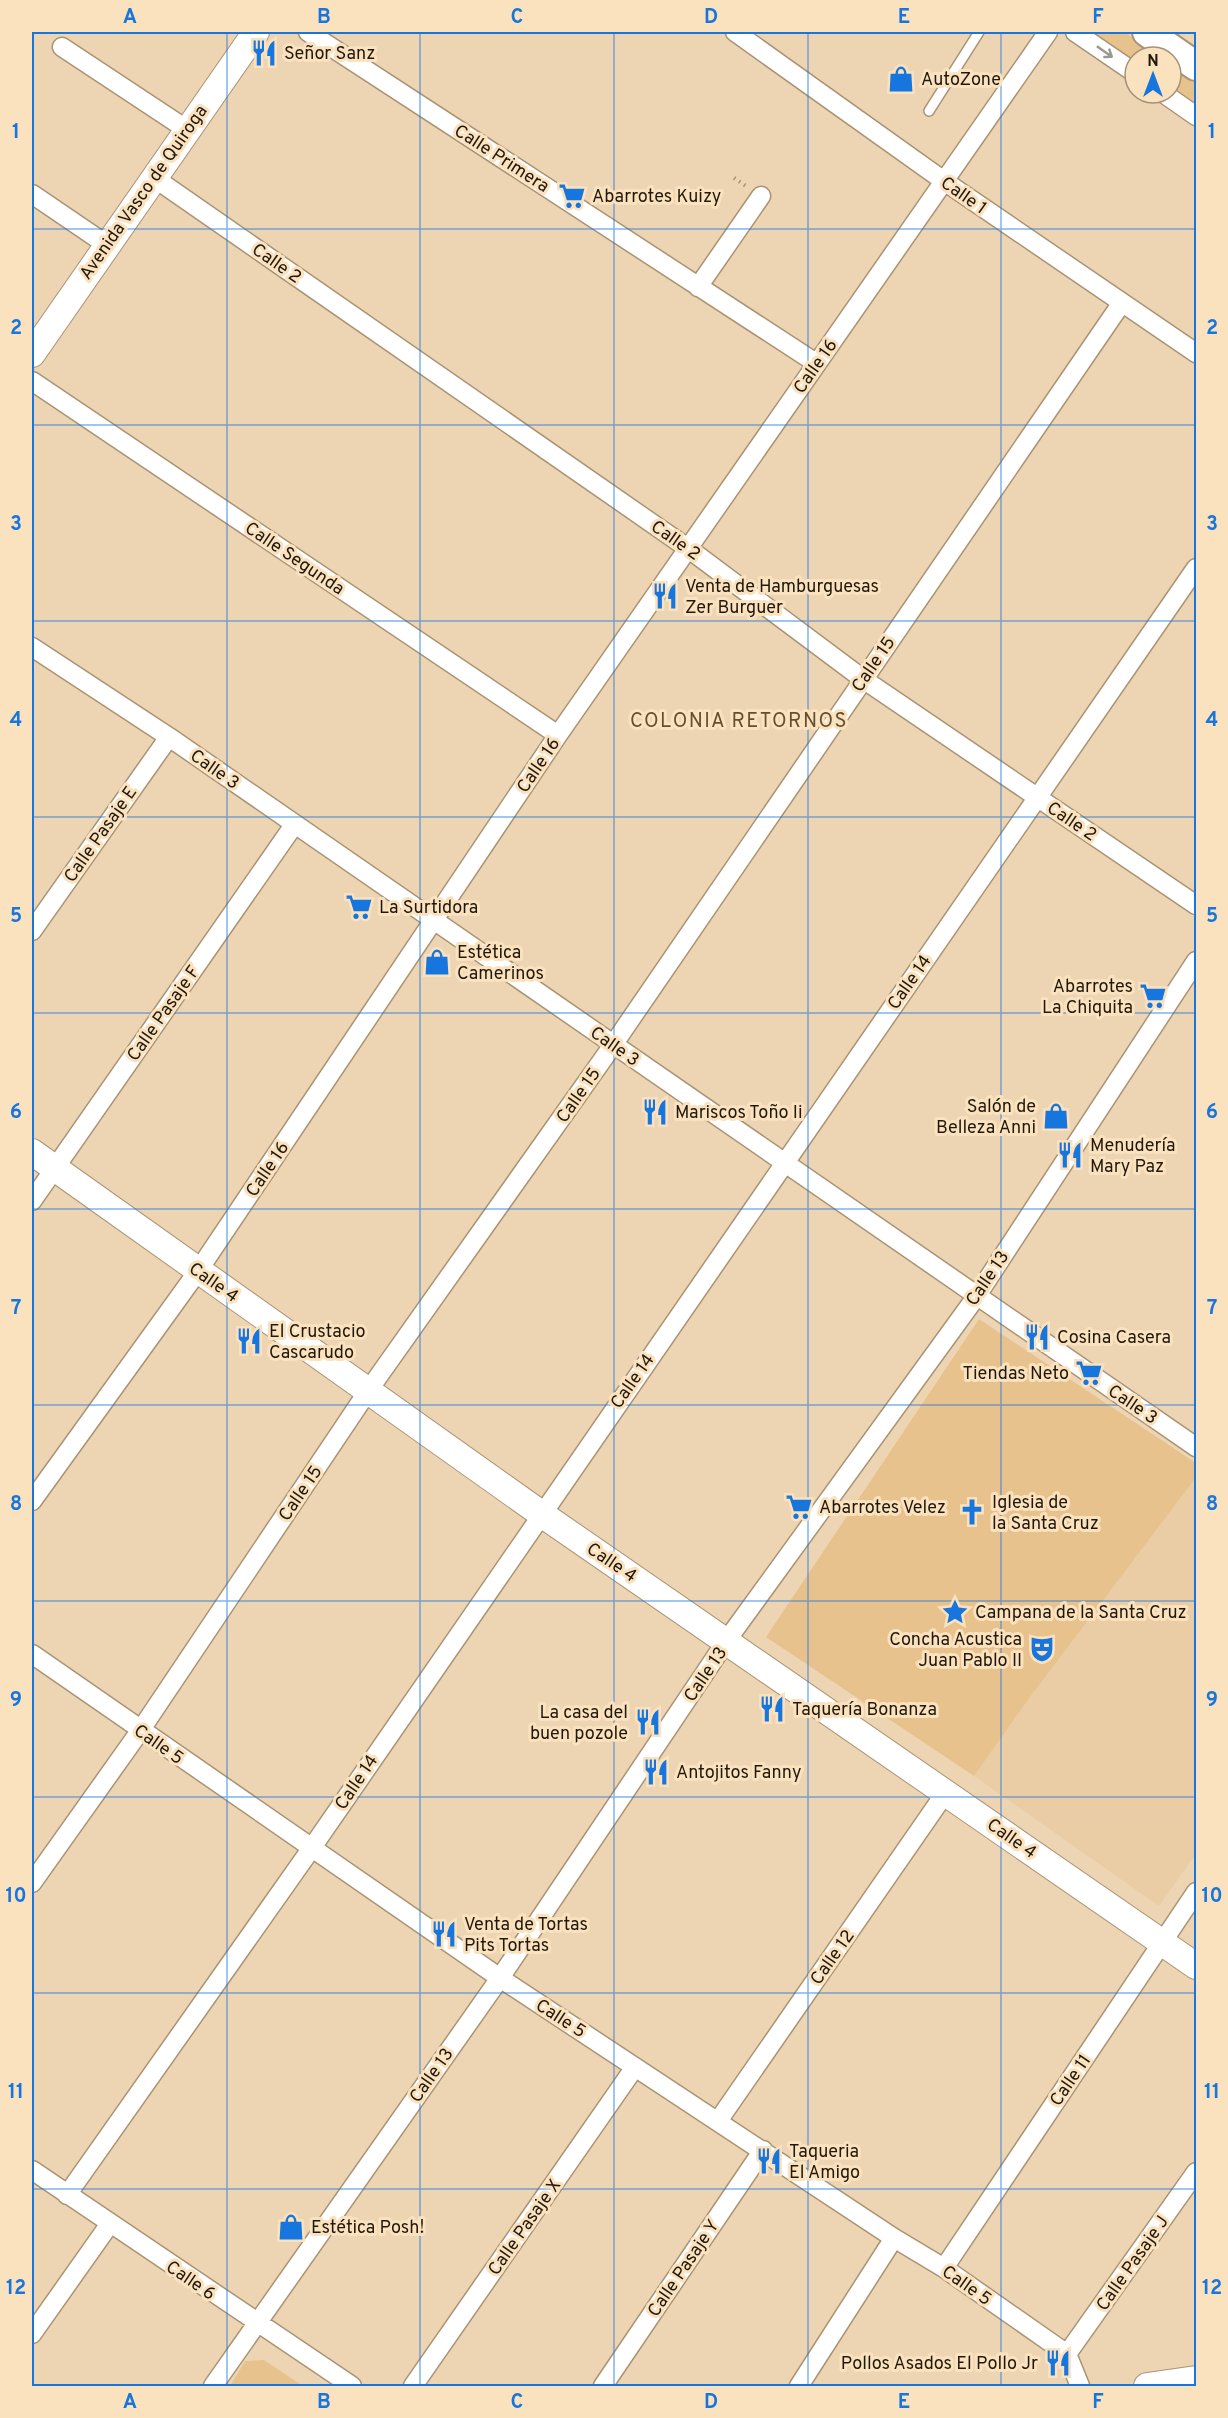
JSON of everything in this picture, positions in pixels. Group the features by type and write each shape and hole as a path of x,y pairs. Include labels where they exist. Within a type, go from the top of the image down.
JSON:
{"main road":[{"path":"1147,32 1197,66"}],"street":[{"name":"Avenida Vasco de Quiroga","path":"32,354 186,129 256,32"},
{"name":"Calle Primera","path":"308,32 816,363"},
{"name":"Calle 1","path":"735,32 1121,304 1197,353"},
{"name":"Calle 16","path":"32,1501 198,1271 558,735 1048,32"},
{"path":"1075,32 1123,65"},
{"path":"62,47 186,129"},
{"path":"1181,105 1197,116"},
{"name":"Calle 2","path":"153,177 689,549 863,679 1197,905"},
{"path":"32,194 107,245"},
{"path":"698,287 761,196"},
{"name":"Calle 15","path":"32,1883 140,1731 368,1390 613,1045 1121,304"},
{"name":"Calle Segunda","path":"32,381 558,735"},
{"name":"Calle 14","path":"67,2195 311,1849 540,1513 1197,568"},
{"name":"Calle 3","path":"34,655 169,737 976,1297 1194,1441"},
{"name":"Calle Pasaje E","path":"32,931 169,737"},
{"name":"Calle Pasaje F","path":"32,1201 294,825"},
{"name":"Calle 13","path":"213,2386 500,1978 727,1640 976,1297 1197,961"},
{"name":"Calle 4","path":"32,1152 540,1513 1197,1966"},
{"name":"Calle 5","path":"32,1654 140,1731 500,1978 894,2238 944,2268 1067,2355"},
{"name":"Calle 12","path":"718,2121 946,1792"},
{"name":"Calle 11","path":"944,2268 1197,1892"},
{"name":"Calle Pasaje X","path":"413,2386 635,2067"},
{"name":"Calle Pasaje Y","path":"603,2386 763,2150"},
{"name":"Calle 6","path":"32,2170 110,2225 352,2386"},
{"name":"Calle Pasaje J","path":"1067,2355 1197,2172"},
{"path":"32,2334 110,2225"},
{"path":"799,2386 894,2238"},
{"path":"1067,2355 1080,2386"},
{"path":"1147,2386 1197,2379"}],"lane":[{"path":"930,111 979,32"}],"shaded area":[{"path":"1079,32 1124,32 1143,45 1123,45 1123,62"},
{"path":"1183,72 1196,81 1196,112 1183,102"},
{"path":"979,1319 1196,1463 1194,1480 1033,1693 974,1776 766,1637"},
{"path":"1196,1465 1196,1854 1159,1906 974,1776"},
{"path":"264,2360 303,2386 230,2386 245,2361"}],"place":[{"name":"Señor Sanz","path":"264,53"},
{"name":"AutoZone","path":"901,79"},
{"name":"Abarrotes Kuizy","path":"572,196"},
{"name":"Venta de Hamburguesas Zer Burguer","path":"665,596"},
{"name":"La Surtidora","path":"359,907"},
{"name":"Estética Camerinos","path":"437,962"},
{"name":"Abarrotes La Chiquita","path":"1153,996"},
{"name":"Mariscos Toño Ii","path":"655,1112"},
{"name":"Salón de Belleza Anni","path":"1056,1116"},
{"name":"Menudería Mary Paz","path":"1070,1155"},
{"name":"Cosina Casera","path":"1037,1337"},
{"name":"El Crustacio Cascarudo","path":"249,1341"},
{"name":"Tiendas Neto","path":"1089,1373"},
{"name":"Abarrotes Velez","path":"799,1507"},
{"name":"Iglesia de la Santa Cruz","path":"972,1512"},
{"name":"Campana de la Santa Cruz","path":"955,1612"},
{"name":"Concha Acustica Juan Pablo II","path":"1042,1649"},
{"name":"Taquería Bonanza","path":"772,1709"},
{"name":"La casa del buen pozole","path":"648,1722"},
{"name":"Antojitos Fanny","path":"656,1772"},
{"name":"Venta de Tortas Pits Tortas","path":"444,1934"},
{"name":"Taqueria El Amigo","path":"769,2161"},
{"name":"Estética Posh!","path":"291,2227"},
{"name":"Pollos Asados El Pollo Jr","path":"1058,2363"}],"district":[{"name":"COLONIA RETORNOS","path":"739,720"}]}
